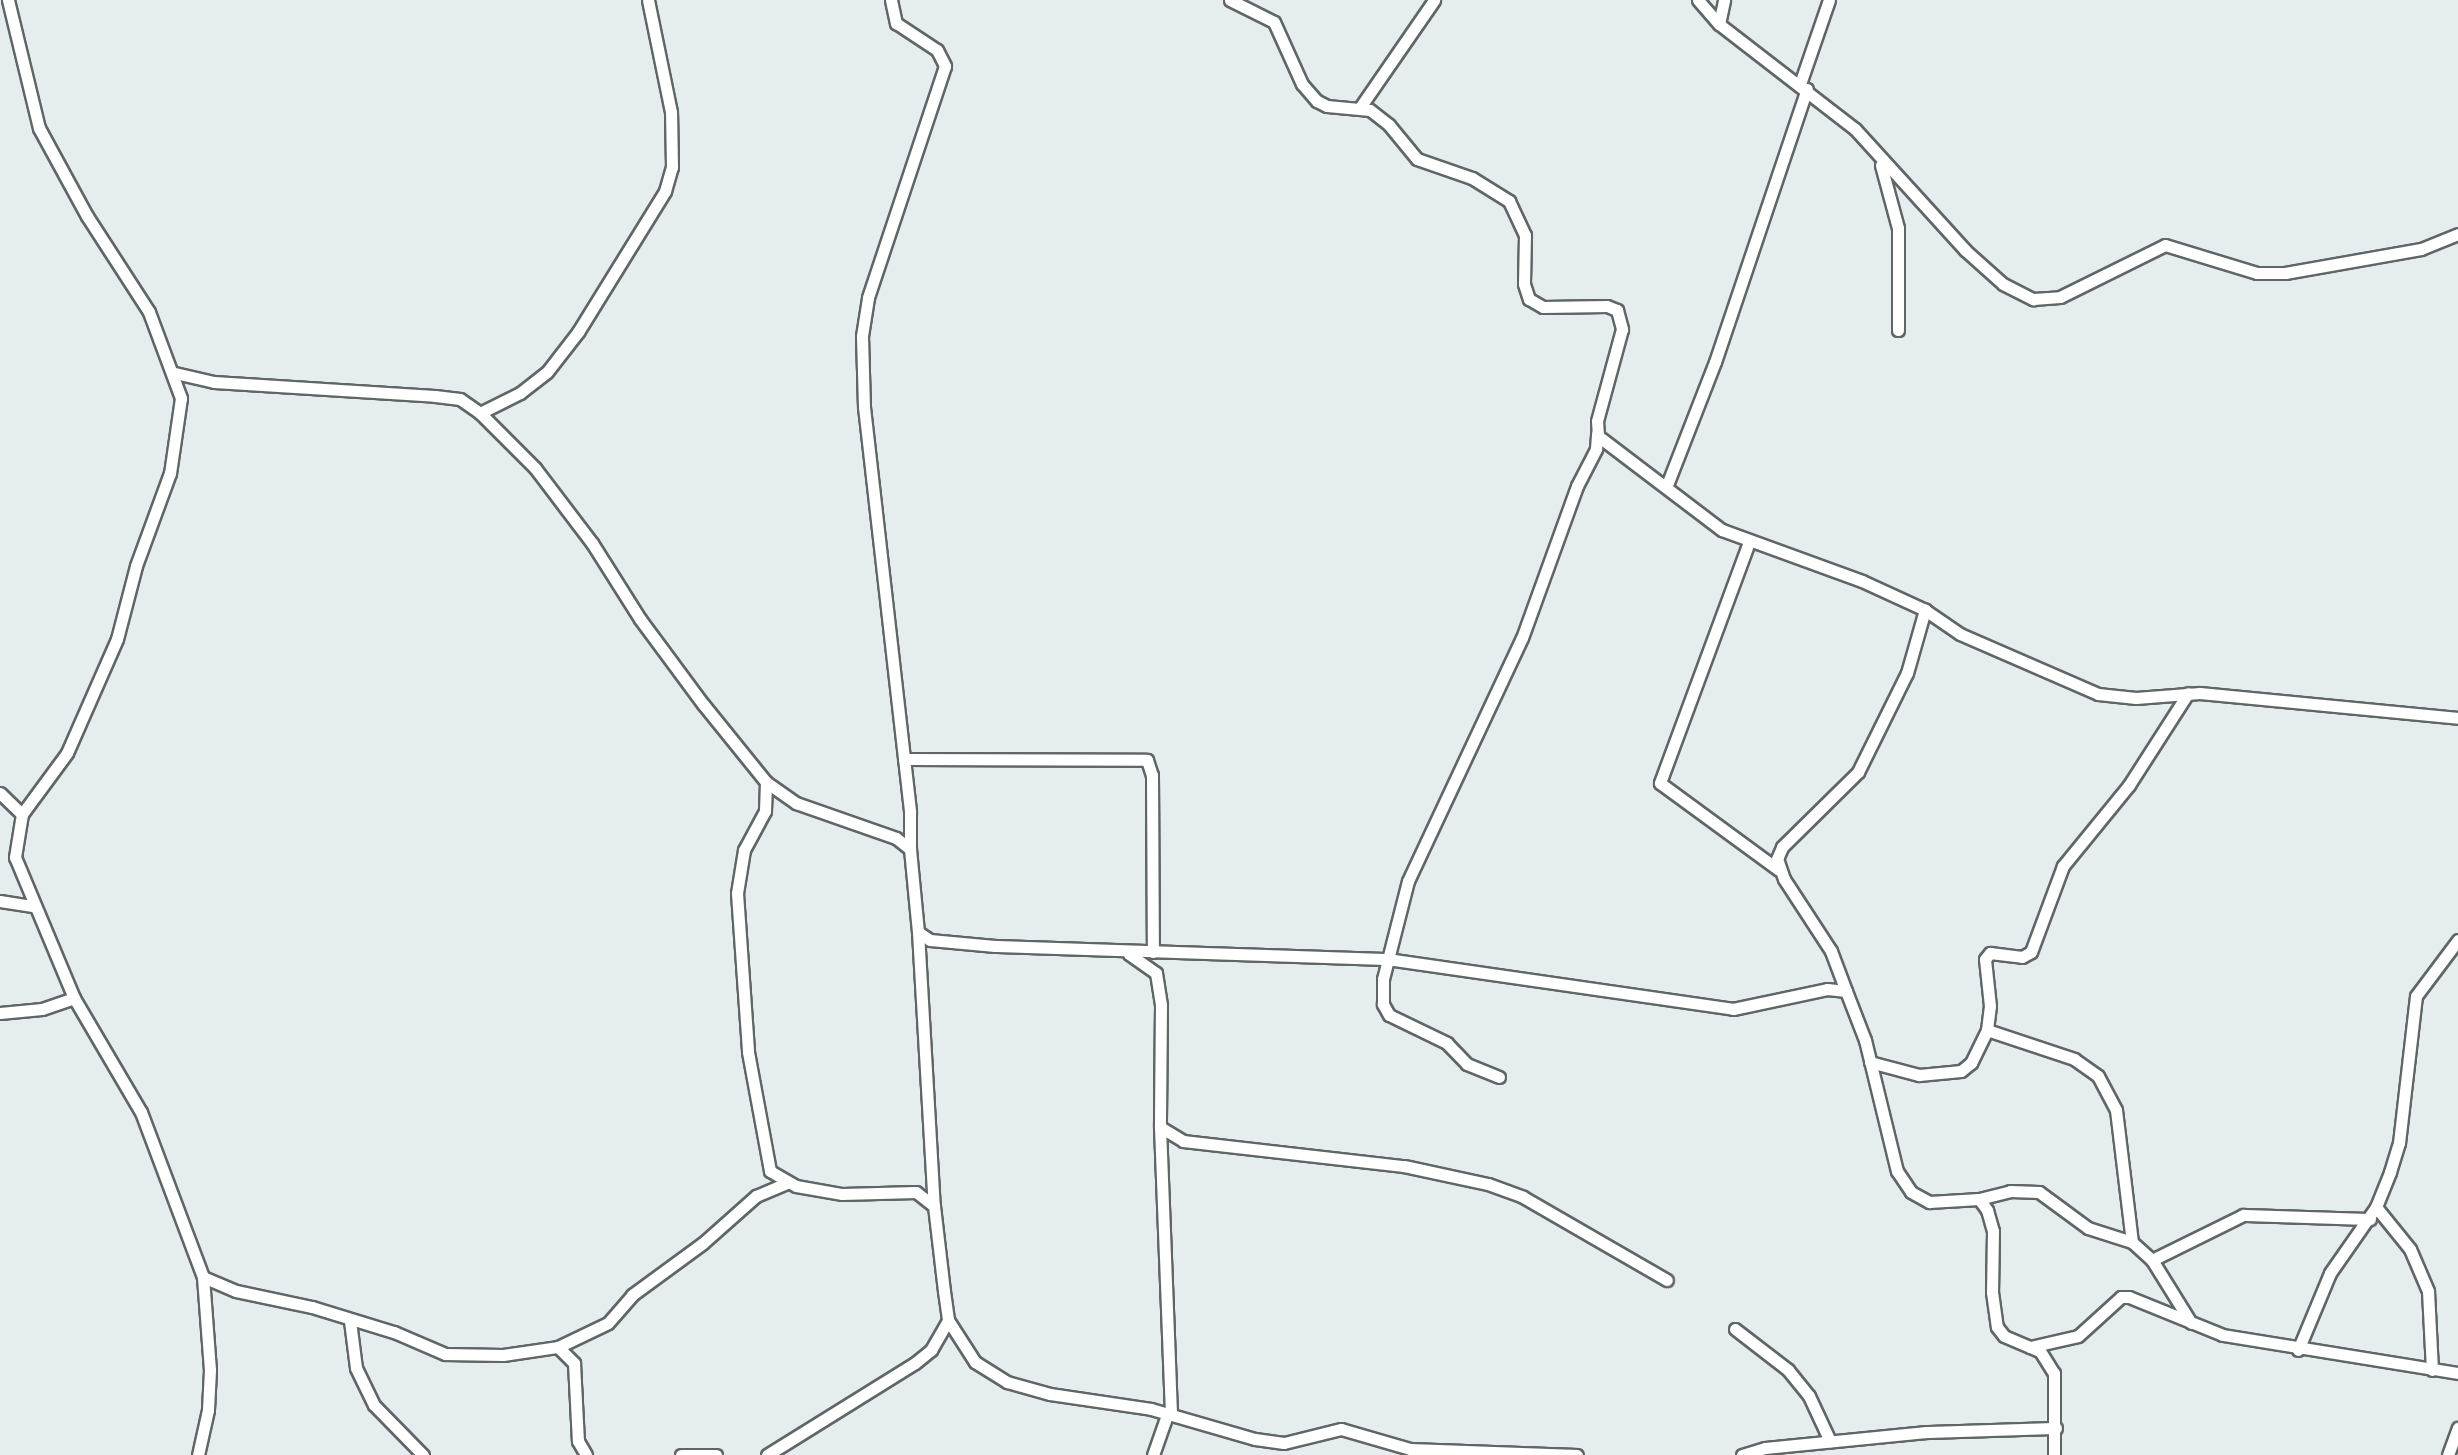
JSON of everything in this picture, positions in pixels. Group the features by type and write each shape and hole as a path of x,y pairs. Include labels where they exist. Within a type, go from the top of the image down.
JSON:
{"street":[{"path":"8,0 39,128 87,216 148,312 175,373 180,416 170,472 136,566 117,639 67,753 22,814 15,857 74,998 141,1112 203,1277 210,1381 198,1455"},
{"path":"480,413 520,393 546,372 578,332 665,191 672,167 671,112 648,0"},
{"path":"891,0 896,23 937,50 945,66 879,263 862,336 864,407 904,759 934,1206 948,1320 975,1362 1008,1382 1169,1415 1255,1439 1284,1442 1341,1429 1410,1449 1577,1455"},
{"path":"1230,0 1274,22 1302,84 1317,101 1327,106 1361,106 1389,124 1418,159 1472,178 1509,202 1525,235 1525,292 1529,300 1544,307 1607,306 1622,314 1619,346 1597,429 1596,449 1577,486 1522,638 1408,881 1386,959 1384,1010 1448,1043 1467,1064 1499,1077"},
{"path":"1361,106 1434,0"},
{"path":"1698,0 1720,24 1855,129 1964,250 2002,284 2032,298 2060,296 2165,245 2257,273 2284,274 2421,250 2458,234"},
{"path":"1720,24 1724,0"},
{"path":"1667,486 1720,346 1829,0"},
{"path":"1877,157 1898,228 1898,330"},
{"path":"175,373 214,382 460,400 480,413 558,498 660,647 766,782 796,803 896,838 910,850"},
{"path":"1597,429 1604,444 1667,486 1700,516 1749,542 1862,581 1925,610 1960,634 2098,694 2136,698 2188,693 2458,718"},
{"path":"1749,542 1660,783 1780,872 1831,951 1870,1062 1898,1172 1911,1192 1929,1202 1979,1199 2010,1191 2039,1192 2088,1228 2132,1242 2152,1260 2190,1323"},
{"path":"1780,872 1782,847 1858,772 1907,672 1925,610"},
{"path":"1870,1062 1919,1075 1961,1071 1971,1063 1987,1030 1990,1006 1985,959 1990,953 2022,957 2031,952 2063,866 2129,785 2188,693"},
{"path":"904,759 1147,760 1152,776 1159,952 1156,973 1161,1005 1160,1127 1169,1415 1153,1455"},
{"path":"756,1196 770,1171 748,1052 737,893 744,850 765,811 766,782"},
{"path":"0,793 22,814"},
{"path":"0,901 33,906"},
{"path":"918,932 930,940 952,944 1386,959 1733,1010 1828,989 1846,991"},
{"path":"2298,1350 2330,1273 2373,1213 2399,1142 2416,996 2458,940"},
{"path":"1125,952 1156,973"},
{"path":"0,1013 53,1007 74,998"},
{"path":"1987,1030 2074,1059 2098,1076 2116,1110 2132,1242"},
{"path":"1160,1127 1176,1138 1404,1166 1488,1184 1524,1198 1667,1280"},
{"path":"1161,1152 1176,1138"},
{"path":"770,1171 786,1183 842,1194 916,1192 934,1206"},
{"path":"203,1277 236,1292 350,1320 465,1357 558,1347 608,1322 632,1294 703,1243 756,1196 786,1183"},
{"path":"1979,1199 1993,1231 1992,1292 1997,1326 2004,1336 2040,1351 2054,1373 2054,1455"},
{"path":"2152,1260 2242,1215 2373,1213 2410,1250 2428,1291 2432,1370"},
{"path":"2030,1347 2078,1336 2121,1297 2130,1296 2223,1335 2458,1373"},
{"path":"350,1320 356,1368 368,1394 390,1424 423,1455"},
{"path":"767,1455 932,1350 948,1320"},
{"path":"1735,1329 1788,1370 1809,1396 1830,1441"},
{"path":"558,1347 574,1363 582,1452"},
{"path":"932,1350 965,1350"},
{"path":"1742,1455 1765,1448 1830,1441 2056,1428"},
{"path":"2448,1455 2458,1428"},
{"path":"682,1455 716,1455"}]}
